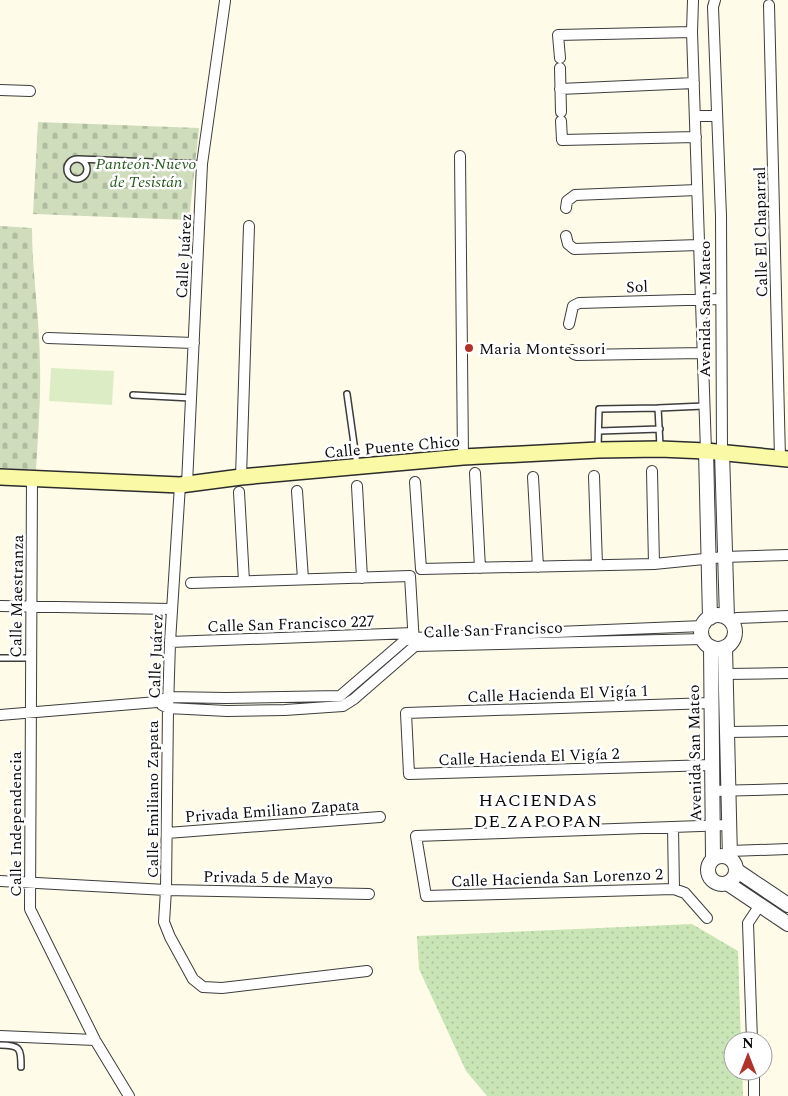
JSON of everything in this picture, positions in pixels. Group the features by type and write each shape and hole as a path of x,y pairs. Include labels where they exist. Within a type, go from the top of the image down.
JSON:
{"main road":[{"name":"Calle Puente Chico","path":"0,477 183,484 463,456 598,450 660,449 784,458"}],"street":[{"name":"Avenida San Mateo","path":"693,0 692,32 708,543 706,632 711,704 714,858 708,867 709,877 717,883 727,883 788,924"},
{"name":"Avenida San Mateo","path":"715,0 713,7 721,216 724,550 729,619 734,626 734,638 725,648 729,825 732,860"},
{"name":"Calle Juárez","path":"168,708 172,609 191,398 202,164 225,1"},
{"name":"Calle El Chaparral","path":"769,5 784,458"},
{"path":"692,32 558,35 561,116 562,140 696,137"},
{"path":"560,89 694,83"},
{"path":"0,90 30,91"},
{"path":"695,116 717,116"},
{"path":"460,156 463,456"},
{"path":"566,208 567,201 576,195 697,190"},
{"path":"241,477 249,226"},
{"path":"566,236 568,244 574,249 698,245"},
{"name":"Sol","path":"569,324 573,306 579,303 721,299"},
{"path":"48,338 194,343"},
{"path":"572,350 578,356 703,352"},
{"path":"652,471 654,564"},
{"path":"475,473 480,568"},
{"path":"594,476 597,565"},
{"path":"533,477 538,567"},
{"name":"Calle Maestranza","path":"31,713 32,478"},
{"path":"415,482 421,569 654,564 708,559 724,550"},
{"path":"357,486 362,578"},
{"path":"297,491 303,579"},
{"path":"239,492 244,581"},
{"path":"708,543 724,550 788,555"},
{"path":"192,583 410,576 413,639"},
{"path":"0,606 172,609"},
{"path":"725,648 718,649 706,632 718,615 729,619 788,616"},
{"name":"Calle San Francisco","path":"340,696 404,641 413,639 706,632"},
{"name":"Calle San Francisco","path":"348,704 413,639"},
{"name":"Calle San Francisco 227","path":"170,642 413,639"},
{"path":"726,674 788,673"},
{"path":"0,715 157,702 168,697 340,696 348,704 285,710 227,711 168,708 157,702"},
{"path":"284,697 285,710"},
{"path":"226,698 227,711"},
{"name":"Calle Hacienda El Vigía 1","path":"406,713 711,704"},
{"name":"Calle Emiliano Zapata","path":"168,708 164,922 193,979 204,987 222,988 367,971"},
{"name":"Calle Independencia","path":"31,713 30,909 95,1040 129,1096"},
{"name":"Calle Hacienda El Vigía 2","path":"406,713 409,774 712,765"},
{"path":"711,726 727,730 788,731"},
{"path":"712,791 788,789"},
{"name":"Privada Emiliano Zapata","path":"167,834 380,817"},
{"path":"674,889 673,827 729,825"},
{"name":"Calle Hacienda San Lorenzo 2","path":"673,827 416,836 426,896 674,889 685,893 707,918"},
{"path":"732,860 788,849"},
{"path":"714,858 722,856 732,860 788,905"},
{"path":"727,883 735,875 732,860"},
{"name":"Privada 5 de Mayo","path":"0,881 166,890 369,894"},
{"path":"752,1031 748,923 760,905"},
{"path":"0,1036 95,1040"},
{"path":"754,1081 754,1096"}],"lane":[{"path":"79,159 202,164"},
{"path":"347,394 357,466"},
{"path":"133,395 191,398"},
{"path":"598,450 599,410 704,406"},
{"path":"658,408 660,449"},
{"path":"599,431 660,429"},
{"path":"0,658 30,658"},
{"path":"0,1045 12,1045 18,1048 21,1052 21,1067"}],"green space":[{"name":"Panteón Nuevo de Tesistán","path":"38,122 199,128 189,220 33,214"},
{"path":"0,226 32,228 40,366 36,470 0,468"},
{"path":"51,368 114,371 112,405 49,401"},
{"path":"692,924 738,951 741,1031 723,1031 723,1081 742,1081 743,1096 487,1096 466,1071 419,969 417,936"}],"place":[{"name":"Maria Montessori","path":"469,348"}],"district":[{"name":"HACIENDAS DE ZAPOPAN","path":"538,810"}]}
